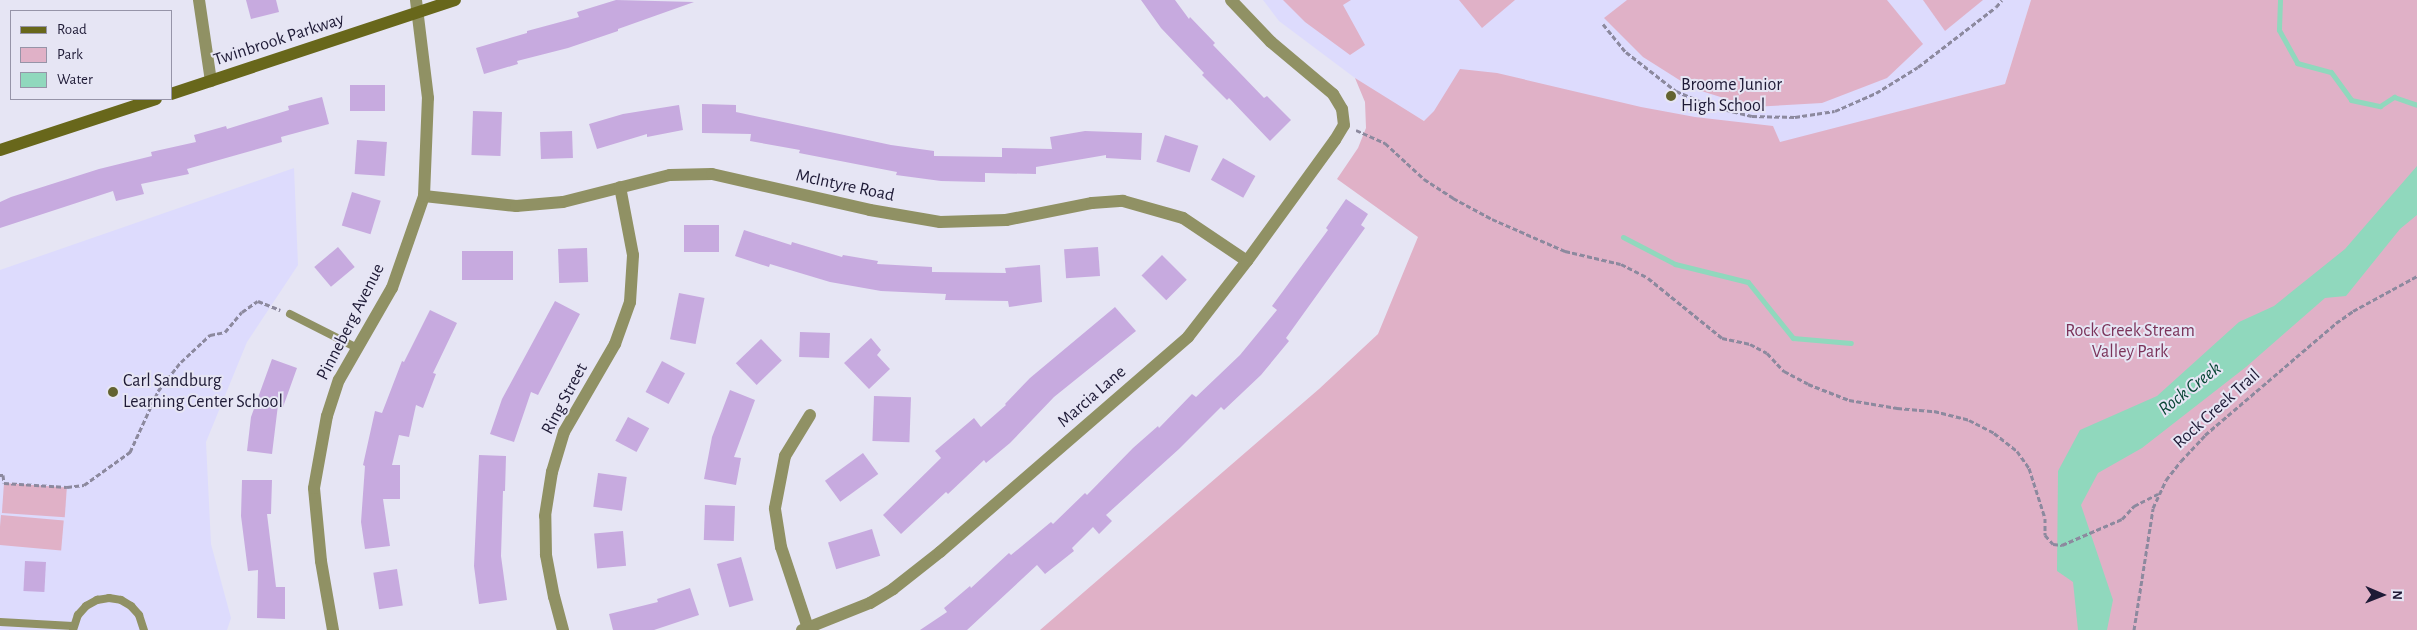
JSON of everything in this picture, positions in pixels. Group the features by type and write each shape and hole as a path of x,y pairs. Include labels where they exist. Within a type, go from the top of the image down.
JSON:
{"street":[{"path":"199,0 211,81"},
{"name":"Twinbrook Parkway","path":"172,94 417,6 455,0"},
{"path":"1231,0 1271,42 1333,94 1342,109 1344,125"},
{"name":"Pinneberg Avenue","path":"333,630 321,561 314,488 327,416 339,380 392,288 424,196 428,98 417,6"},
{"path":"0,150 153,100"},
{"name":"Marcia Lane","path":"805,629 870,602 893,590 940,552 1188,337 1247,261 1344,125"},
{"name":"McIntyre Road","path":"424,196 516,206 563,202 670,175 712,174 870,210 940,222 1006,220 1092,202 1123,201 1183,218 1247,261"},
{"name":"Ring Street","path":"563,630 546,555 545,516 552,472 564,432 615,344 630,302 633,255 620,188"},
{"path":"805,629 781,547 775,508 785,456 810,415"}],"lane":[{"path":"290,314 357,348"},
{"path":"0,622 73,628 78,615 86,606 97,600 109,598 121,600 131,606 139,615 144,630"}],"path":[{"path":"1602,24 1626,52 1676,91 1711,106 1752,116 1795,117 1835,110 1876,93 1918,67 2002,0"},
{"path":"1344,125 1385,143 1424,179 1453,198 1492,219 1566,251 1621,264 1648,278 1722,338 1750,344 1767,353 1784,371 1808,384 1849,400 1897,408 1934,411 1969,420 1994,433 2017,451 2030,468 2045,518 2045,535 2053,544 2062,545 2122,519 2134,506 2158,494"},
{"name":"Rock Creek Trail","path":"2134,630 2147,538 2158,494 2181,461 2205,435 2336,323 2360,306 2417,276"},
{"path":"0,475 3,475 4,483 67,488 84,485 130,452 158,391 181,362 210,335 225,332 242,312 258,301 290,314"}],"shaded area":[{"name":"Broome Junior High School","path":"1263,0 2031,0 2005,84 1583,194 1485,154 1401,108 1355,78 1279,21"},
{"name":"Carl Sandburg Learning Center School","path":"294,168 298,265 247,342 206,442 211,544 231,618 227,630 0,630 0,270"}],"green space":[{"path":"1283,0 1351,0 1343,5 1365,45 1350,55 1305,22"},
{"path":"1459,0 1515,0 1482,28"},
{"path":"1627,0 1887,0 1923,44 1887,78 1822,103 1752,107 1692,88 1643,57 1604,18"},
{"path":"1923,0 1983,0 1945,31"},
{"name":"Rock Creek Stream Valley Park","path":"2031,0 2417,0 2417,630 1040,630 1319,389 1378,334 1418,237 1337,179 1358,148 1366,128 1365,102 1355,78 1424,121 1434,111 1460,69 1497,73 1641,107 1695,117 1773,126 1780,142 2005,84"},
{"path":"4,483 67,487 65,517 2,513"},
{"path":"1,515 64,520 61,550 0,545"}],"water":[{"name":"Rock Creek","path":"2417,166 2417,215 2400,229 2346,296 2325,298 2246,367 2142,448 2098,473 2081,505 2113,600 2107,630 2078,630 2073,582 2057,571 2058,471 2080,430 2157,396 2239,322 2274,306 2345,249"}],"building":[{"path":"246,0 276,0 279,12 251,19"},
{"path":"616,0 694,2 618,29 618,31 568,48 517,61 518,64 484,74 476,48 527,33 527,31 579,17 577,12"},
{"path":"1141,0 1175,0 1189,19 1190,17 1215,43 1213,45 1264,98 1267,96 1291,120 1270,141 1229,98 1227,100 1202,75 1204,73 1161,28"},
{"path":"350,85 385,85 385,111 350,111"},
{"path":"322,97 329,124 281,137 282,142 187,169 189,174 141,184 144,194 116,201 113,191 0,228 0,202 11,197 99,169 152,156 151,152 196,142 194,135 226,126 227,129 289,110 288,106"},
{"path":"702,104 736,105 736,112 891,145 934,151 934,156 1002,157 1002,148 1052,149 1050,137 1085,131 1142,133 1141,160 1106,158 1106,155 1036,167 1036,174 985,173 985,182 941,181 896,175 897,172 799,153 800,150 750,141 751,134 702,133"},
{"path":"679,105 683,130 647,137 647,134 597,149 589,124 623,114"},
{"path":"473,111 502,112 500,156 471,155"},
{"path":"572,131 573,158 541,159 540,132"},
{"path":"1165,135 1198,146 1190,172 1156,162"},
{"path":"357,140 387,142 385,176 355,174"},
{"path":"1223,158 1255,176 1243,198 1211,180"},
{"path":"352,192 381,201 370,234 342,225"},
{"path":"1346,199 1368,214 1361,225 1365,228 1286,338 1289,341 1261,375 1224,410 1221,407 1179,449 1106,515 1112,521 1099,534 1093,527 1072,548 1074,551 1045,574 1037,565 967,630 920,630 947,612 944,608 970,586 971,588 1009,553 1011,555 1051,522 1053,524 1085,493 1087,495 1133,448 1158,426 1159,428 1192,394 1196,397 1240,355 1277,310 1272,306 1328,230 1326,228"},
{"path":"684,225 719,225 719,252 684,252"},
{"path":"744,230 791,245 792,242 842,257 843,255 878,261 877,264 932,267 932,272 1006,273 1005,268 1040,265 1042,302 1009,307 1008,301 945,300 946,294 881,291 830,282 770,264 769,267 735,256"},
{"path":"338,247 355,267 331,287 314,267"},
{"path":"1098,247 1100,276 1066,278 1064,249"},
{"path":"587,248 588,282 559,283 558,249"},
{"path":"462,251 513,251 513,280 462,280"},
{"path":"1162,255 1187,280 1166,300 1141,276"},
{"path":"679,293 705,298 696,344 670,339"},
{"path":"555,301 580,314 538,395 531,392 514,442 490,434 502,399"},
{"path":"1115,307 1136,331 1054,397 1010,443 986,463 984,460 901,534 883,515 941,458 935,451 974,418 981,427 1006,405 1030,378"},
{"path":"430,310 457,323 433,373 436,374 423,408 416,405 409,437 399,435 392,465 400,465 400,499 383,499 390,546 365,549 361,522 365,466 363,465 375,411 382,413 402,361 404,362"},
{"path":"800,332 830,333 829,358 799,357"},
{"path":"871,338 881,350 877,355 890,369 869,389 844,363"},
{"path":"761,339 782,361 757,385 736,363"},
{"path":"272,359 297,368 283,407 278,405 272,454 247,451 251,417"},
{"path":"662,361 685,373 669,404 646,392"},
{"path":"730,390 755,400 734,457 741,458 736,485 704,479 712,437"},
{"path":"874,396 911,397 909,442 872,441"},
{"path":"628,417 649,428 637,452 615,441"},
{"path":"863,453 878,474 840,502 825,481"},
{"path":"479,455 506,456 501,556 507,600 479,604 474,566"},
{"path":"598,473 627,477 622,511 593,507"},
{"path":"242,480 272,480 271,514 267,514 276,587 285,587 285,619 257,618 258,570 248,571 241,516"},
{"path":"705,505 735,506 734,541 704,540"},
{"path":"872,529 880,556 836,569 828,542"},
{"path":"623,531 626,566 597,568 594,534"},
{"path":"741,557 753,600 729,607 717,564"},
{"path":"25,561 46,562 44,592 23,591"},
{"path":"397,569 403,606 379,609 373,573"},
{"path":"690,588 699,615 654,630 613,630 609,614 658,602 657,599"}],"waterway":[{"path":"2280,0 2279,30 2297,63 2331,72 2351,100 2380,106 2394,97 2417,105"},
{"path":"1623,237 1675,264 1748,282 1793,338 1851,343"}],"place":[{"name":"Broome Junior High School","path":"1671,96"},
{"name":"Carl Sandburg Learning Center School","path":"113,392"}]}
